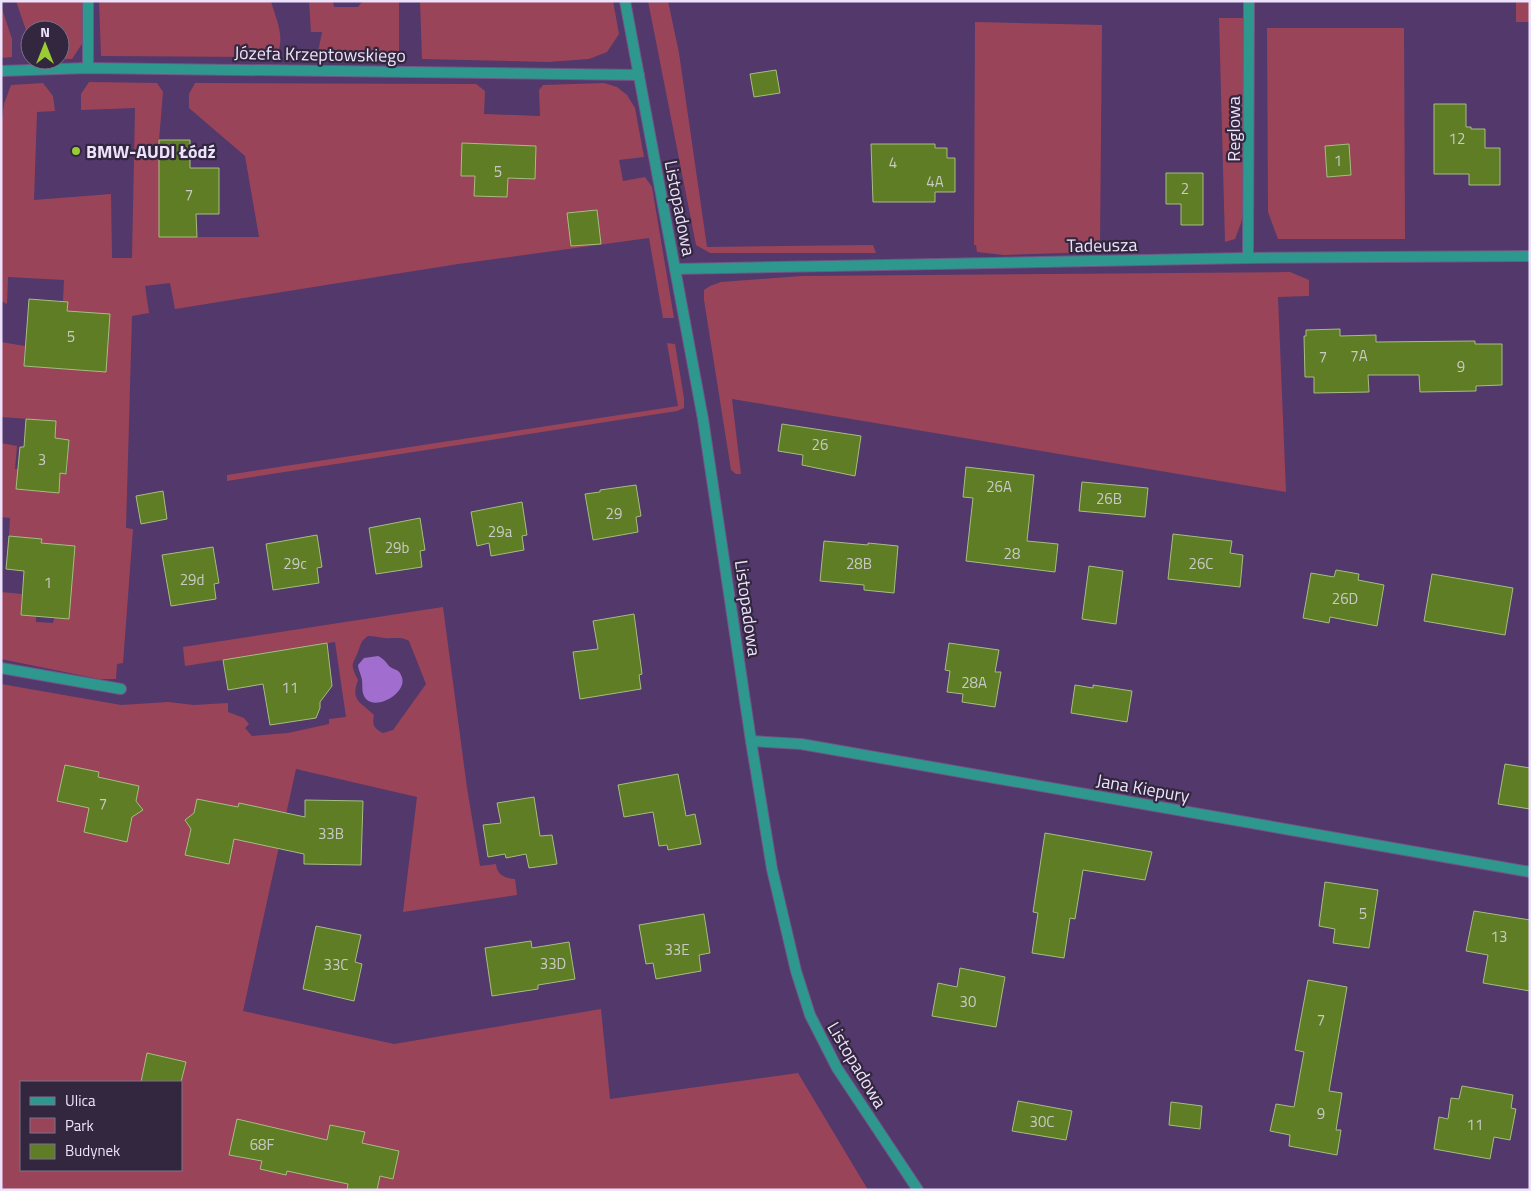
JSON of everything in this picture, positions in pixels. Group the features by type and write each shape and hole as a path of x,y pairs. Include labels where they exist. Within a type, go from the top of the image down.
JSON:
{"street":[{"path":"88,1 88,68"},
{"name":"Listopadowa","path":"625,1 703,419 751,742 772,869 781,911 796,971 810,1015 837,1068 918,1190"},
{"name":"Reglowa","path":"1248,258 1250,1"},
{"name":"Józefa Krzeptowskiego","path":"1,71 88,68 639,75"},
{"name":"Tadeusza","path":"675,269 1248,258 1530,256"},
{"path":"1,668 122,689"},
{"name":"Jana Kiepury","path":"751,742 801,744 1530,872"}],"green space":[{"path":"16,1 83,1 84,41 72,59 70,59 70,20 22,20"},
{"path":"99,1 271,1 279,30 280,44 275,57 101,56"},
{"path":"309,1 333,1 334,7 358,7 363,1 399,1 399,52 397,61 321,60 318,52 322,32 311,32"},
{"path":"420,1 613,1 619,34 607,52 589,59 548,62 422,59"},
{"path":"648,1 668,1 679,53 707,247 873,245 876,253 710,253 696,245"},
{"path":"1516,1 1530,1 1530,22 1516,22"},
{"path":"1,6 12,39 12,57 1,58"},
{"path":"1219,18 1244,18 1244,208 1235,239 1225,242"},
{"path":"975,22 1102,25 1100,244 1097,252 1004,255 977,252 976,245 974,245"},
{"path":"1267,28 1404,28 1405,239 1278,239 1268,212"},
{"path":"89,82 157,83 163,92 159,140 159,237 259,237 245,156 189,108 189,94 195,83 476,84 485,91 484,114 540,116 539,90 543,85 604,83 617,87 627,95 635,108 644,157 619,160 623,181 645,177 652,187 674,318 663,318 649,238 458,264 175,309 170,283 145,286 149,313 132,316 126,528 133,529 123,663 117,664 116,679 99,679 1,659 1,592 22,594 21,615 36,616 36,622 53,623 75,546 41,543 42,539 9,536 10,518 1,517 1,443 17,446 15,469 18,469 16,489 59,493 60,473 67,473 69,440 55,438 56,421 1,417 1,342 25,346 24,366 105,372 110,315 67,311 68,302 63,301 64,280 8,277 7,304 1,301 1,127 4,104 11,85 43,83 53,96 55,111 37,112 34,200 111,194 112,258 132,258 135,108 81,110 81,94"},
{"path":"1290,272 1309,280 1309,296 1278,297 1286,492 732,399 741,474 736,474 731,470 704,300 704,290 721,282 801,276"},
{"path":"667,343 675,344 684,398 684,408 677,411 227,481 227,475 678,406"},
{"path":"443,607 467,788 480,866 496,864 498,871 502,875 515,879 517,895 403,912 417,797 296,769 243,1011 394,1044 601,1009 610,1099 798,1073 868,1190 1,1190 1,684 121,705 168,702 194,705 228,703 228,712 244,718 249,724 245,728 252,736 288,733 329,724 329,719 346,717 335,642 185,666 183,647","holes":["368,636 400,638 409,641 426,684 393,730 383,733 376,728 373,721 374,715 361,704 355,692 358,680 353,664 361,643"]}],"shaded area":[{"path":"378,656 399,672 403,681 397,693 378,703 371,702 364,696 358,665 364,658"}],"building":[{"path":"776,70 780,93 754,97 750,74"},
{"path":"1434,104 1466,104 1466,127 1485,129 1485,148 1500,148 1500,185 1469,185 1469,174 1434,174"},
{"path":"159,140 190,140 190,168 219,168 219,214 196,214 197,237 159,237"},
{"path":"462,143 536,146 535,179 508,178 507,197 474,196 475,176 461,176"},
{"path":"871,144 935,144 935,148 947,148 947,158 955,158 955,192 935,192 935,202 873,202"},
{"path":"1349,144 1351,175 1327,177 1325,146"},
{"path":"1166,173 1203,173 1203,225 1181,225 1181,204 1166,204"},
{"path":"597,210 601,244 571,246 567,213"},
{"path":"29,299 68,302 67,311 110,314 106,372 24,366"},
{"path":"1340,329 1340,336 1376,335 1376,342 1475,341 1475,344 1502,344 1502,385 1476,386 1476,391 1420,392 1419,375 1368,375 1369,392 1314,393 1314,377 1305,377 1304,336 1306,336 1306,330"},
{"path":"26,419 56,421 55,438 69,440 66,474 60,473 59,493 16,489 20,447 24,447"},
{"path":"782,424 861,436 855,476 802,465 803,455 778,451"},
{"path":"966,467 1034,475 1027,541 1058,544 1055,572 966,561 973,498 963,497"},
{"path":"1082,482 1148,488 1145,517 1079,511"},
{"path":"636,485 641,516 636,517 638,532 593,540 585,494"},
{"path":"163,491 167,519 141,524 136,496"},
{"path":"522,502 527,535 522,536 524,550 491,556 489,543 477,546 471,512"},
{"path":"420,518 425,550 420,551 422,567 376,574 369,528"},
{"path":"1173,534 1232,541 1230,553 1243,555 1240,587 1168,579"},
{"path":"317,535 322,567 317,568 319,583 273,590 266,544"},
{"path":"9,536 42,539 41,543 75,546 69,619 21,615 24,571 6,569"},
{"path":"824,541 898,546 894,593 864,590 864,585 820,581"},
{"path":"213,547 219,583 214,584 216,599 171,606 162,555"},
{"path":"1089,566 1123,571 1116,624 1082,619"},
{"path":"1336,570 1359,574 1358,580 1384,585 1377,626 1330,617 1329,623 1303,618 1311,573 1334,577"},
{"path":"1432,574 1513,588 1505,635 1424,621"},
{"path":"634,614 642,674 639,675 641,689 580,699 573,652 598,649 593,621"},
{"path":"327,643 332,686 320,702 316,718 270,725 263,684 228,690 223,660"},
{"path":"949,643 999,650 995,672 1001,672 995,707 962,702 963,694 947,692 950,671 945,670"},
{"path":"1075,685 1093,688 1093,685 1132,691 1127,722 1071,713"},
{"path":"1505,764 1530,768 1530,809 1498,804"},
{"path":"65,765 99,772 98,777 139,786 136,801 143,810 132,817 127,842 84,832 89,808 57,801"},
{"path":"678,774 686,816 695,814 701,844 668,850 667,845 659,846 653,812 624,817 618,785"},
{"path":"534,797 540,836 552,835 557,864 529,868 526,854 506,858 505,854 488,857 483,825 501,823 497,803"},
{"path":"197,799 238,807 239,803 305,817 305,800 363,801 361,865 304,864 304,854 234,839 229,864 185,855 191,829 185,820 194,813"},
{"path":"1045,833 1152,852 1145,880 1083,870 1075,919 1070,918 1064,958 1032,953 1038,913 1033,912"},
{"path":"1325,882 1378,890 1369,948 1333,943 1335,929 1319,926"},
{"path":"1474,911 1530,920 1530,991 1483,983 1488,955 1466,951"},
{"path":"704,914 710,953 699,955 701,971 656,979 653,963 646,964 639,925"},
{"path":"316,926 361,935 355,962 362,964 354,1001 303,989"},
{"path":"531,941 532,948 569,942 575,979 538,985 538,989 492,996 485,948"},
{"path":"960,968 1005,977 996,1027 932,1016 938,983 957,987"},
{"path":"1308,980 1347,987 1329,1091 1342,1093 1336,1130 1341,1130 1337,1155 1289,1146 1290,1135 1270,1131 1276,1104 1294,1107 1304,1052 1295,1050"},
{"path":"147,1053 186,1062 181,1081 141,1081"},
{"path":"1462,1086 1513,1095 1511,1108 1516,1109 1510,1140 1494,1137 1490,1159 1434,1149 1439,1117 1448,1119 1451,1098 1459,1099"},
{"path":"1018,1101 1072,1111 1066,1140 1012,1131"},
{"path":"1171,1102 1202,1106 1200,1129 1169,1125"},
{"path":"237,1119 327,1140 330,1125 365,1132 362,1143 399,1151 393,1179 380,1176 377,1190 347,1190 348,1184 287,1171 286,1175 260,1169 262,1161 229,1155"}],"place":[{"name":"BMW-AUDI Łódź","path":"76,151"}]}
